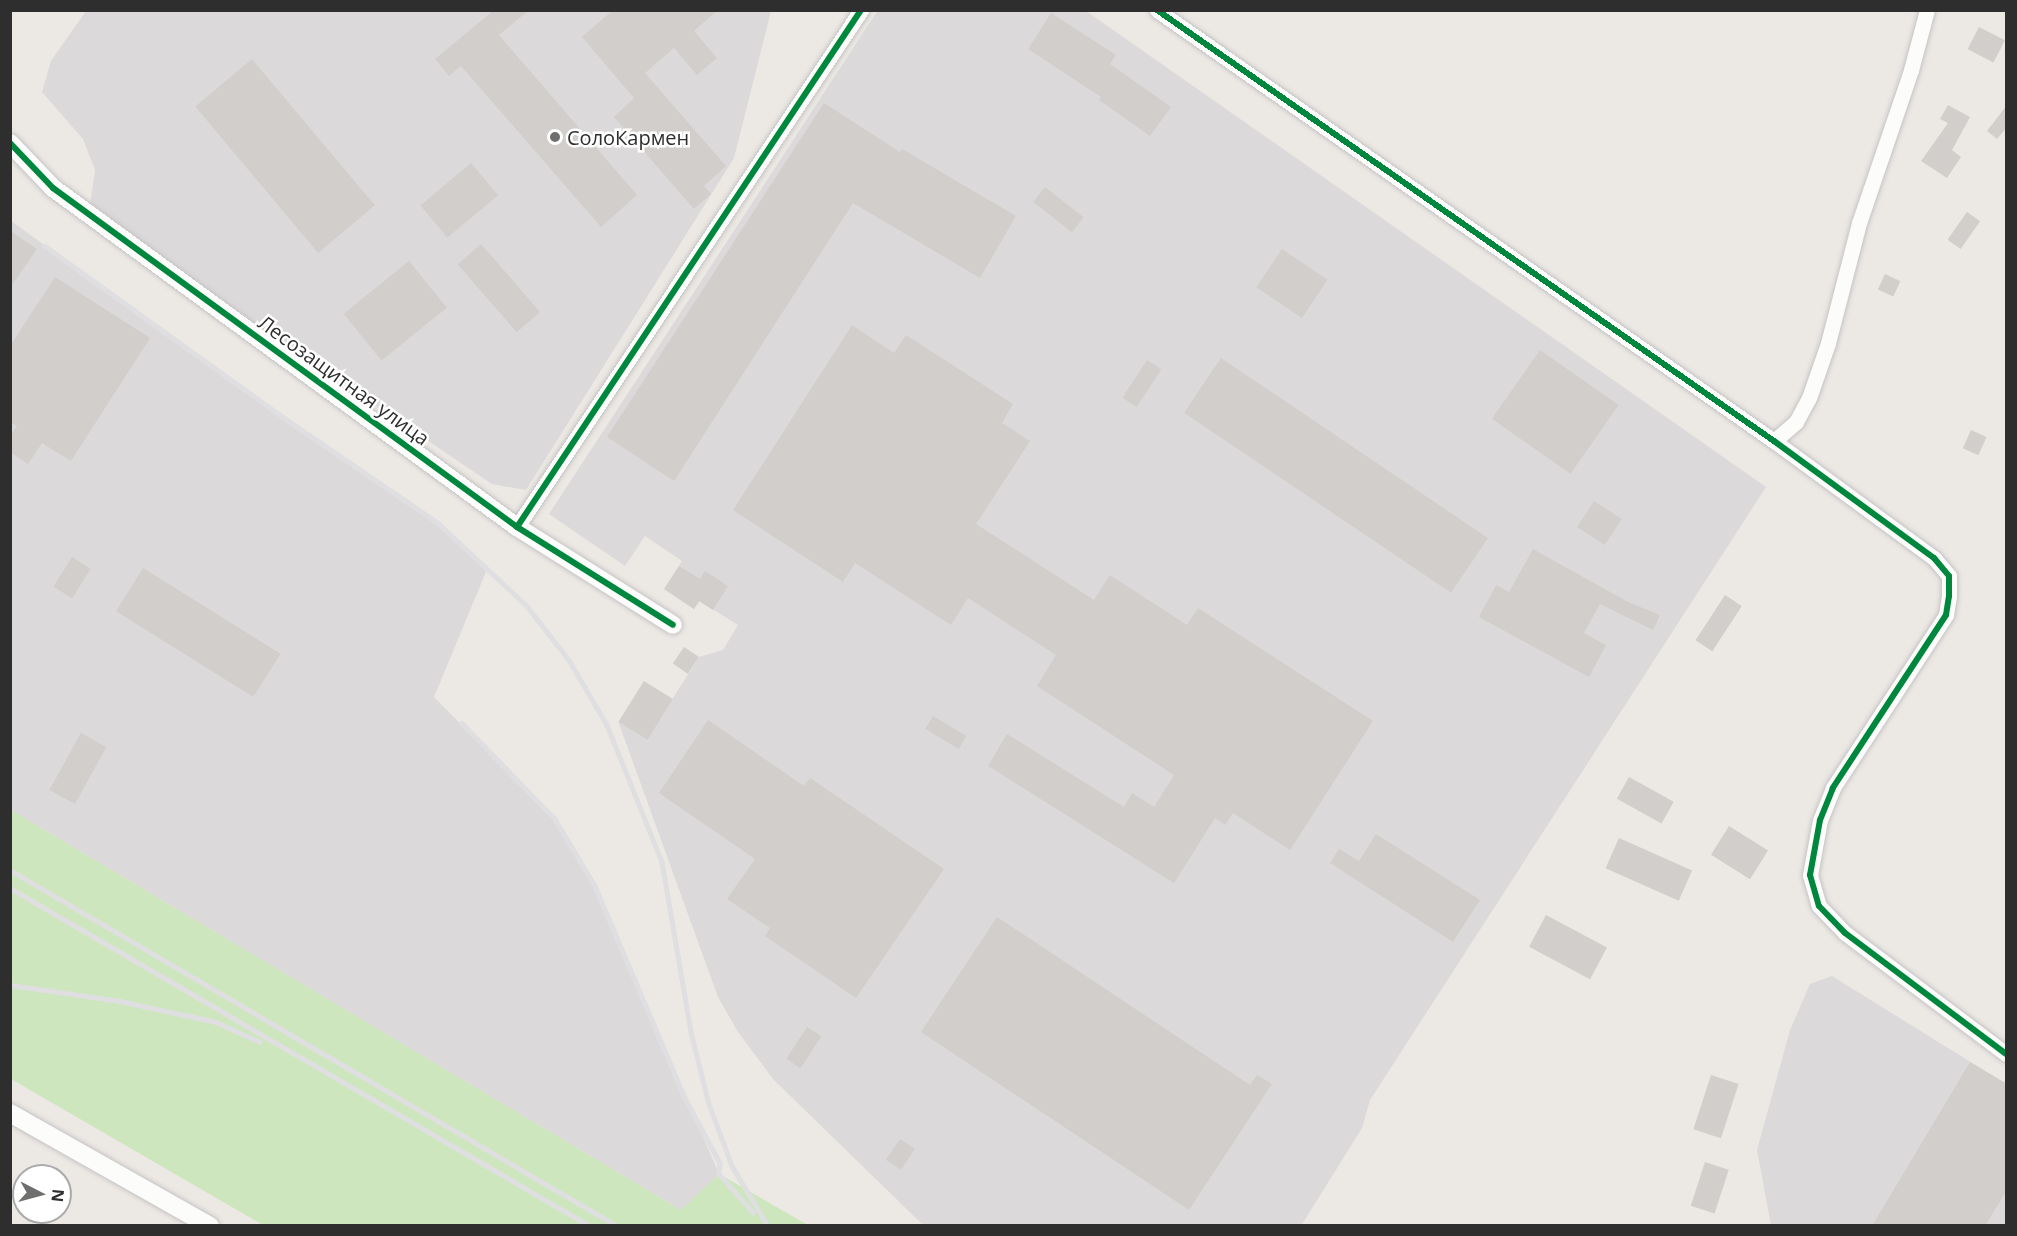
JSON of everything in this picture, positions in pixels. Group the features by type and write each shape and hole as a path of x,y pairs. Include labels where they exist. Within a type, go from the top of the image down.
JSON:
{"street":[{"path":"517,527 861,10"},
{"path":"1157,10 1774,441 1934,558 1949,576 1946,615 1833,788 1820,820 1810,874 1819,906 1845,933 2007,1054"},
{"path":"1774,441 1796,422 1809,398 1828,343 1859,223 1911,70 1927,10"},
{"name":"Лесозащитная улица","path":"10,143 53,188 517,527 673,625"},
{"path":"10,1113 210,1226"}],"shaded area":[{"path":"878,10 1086,11 1766,487 1370,1100 1362,1128 1301,1226 923,1225 774,1080 738,1032 718,997 618,721 647,739 699,657 723,650 738,625 700,601 694,609 664,589 682,561 645,536 625,566 549,514"},
{"path":"86,11 771,11 734,158 526,490 492,484 106,224 90,204 95,170 83,139 42,92 51,61"},
{"path":"11,221 277,413 438,523 488,567 434,697 555,819 595,886 719,1174 681,1210 11,810"},
{"path":"1832,976 2006,1084 2006,1225 1771,1225 1757,1150 1790,1030 1810,984"}],"green space":[{"path":"11,810 681,1210 719,1174 808,1225 263,1225 11,1079"}],"building":[{"name":"СолоКармен","path":"494,10 529,10 499,35 637,195 601,227 461,66 449,76 435,59"},
{"path":"613,10 718,10 694,31 717,58 697,75 674,48 645,73 726,166 704,186 711,194 694,209 614,117 634,98 582,37"},
{"path":"1051,13 1116,55 1110,64 1171,107 1150,136 1099,100 1101,97 1028,49"},
{"path":"1979,27 2005,40 1993,62 1968,49"},
{"path":"252,59 375,205 318,253 195,107"},
{"path":"824,103 900,152 902,149 1016,216 980,278 853,203 674,481 607,437"},
{"path":"1948,105 1970,117 1952,150 1961,157 1947,178 1921,161 1948,123 1940,119"},
{"path":"2007,105 2007,127 1997,139 1987,131"},
{"path":"471,163 498,195 447,238 420,205"},
{"path":"1045,187 1084,217 1072,232 1033,202"},
{"path":"1967,212 1980,221 1961,249 1947,240"},
{"path":"10,231 37,249 10,288"},
{"path":"481,244 540,312 517,332 458,264"},
{"path":"1282,249 1328,280 1302,318 1256,287"},
{"path":"409,261 447,308 381,360 344,314"},
{"path":"1885,274 1900,281 1893,297 1878,289"},
{"path":"55,277 150,338 71,461 42,443 28,464 10,452 10,436 17,426 10,422 10,346"},
{"path":"852,325 894,353 906,335 1013,404 1002,423 1030,441 976,524 1094,600 1110,575 1187,625 1198,608 1373,721 1290,850 1233,813 1225,825 1215,818 1174,883 988,766 1007,734 1124,807 1132,793 1154,807 1174,775 1037,686 1056,655 968,598 951,625 855,563 843,582 733,510"},
{"path":"1540,350 1619,405 1570,474 1492,419"},
{"path":"1221,358 1488,538 1451,593 1184,413"},
{"path":"1147,360 1161,369 1137,407 1122,398"},
{"path":"1971,430 1987,437 1978,455 1963,448"},
{"path":"1594,501 1622,519 1605,545 1577,527"},
{"path":"1533,549 1628,602 1660,615 1653,630 1600,604 1584,633 1606,645 1589,677 1479,617 1496,585 1509,592"},
{"path":"72,557 91,569 72,598 53,587"},
{"path":"679,566 700,579 705,571 728,586 713,610 699,601 694,609 664,589"},
{"path":"143,568 280,654 253,697 116,611"},
{"path":"1725,595 1742,606 1712,651 1696,640"},
{"path":"684,647 699,657 688,674 673,664"},
{"path":"644,681 673,699 647,740 619,722"},
{"path":"933,716 966,736 959,749 925,729"},
{"path":"708,720 804,786 810,778 944,869 856,998 765,936 770,928 727,899 755,859 659,793"},
{"path":"81,733 106,747 75,804 49,790"},
{"path":"1629,777 1674,802 1661,824 1617,799"},
{"path":"1729,826 1768,850 1750,879 1711,855"},
{"path":"1376,834 1480,900 1453,942 1330,863 1339,849 1359,861"},
{"path":"1619,838 1692,871 1679,901 1606,868"},
{"path":"1546,915 1607,947 1590,979 1529,947"},
{"path":"997,917 1250,1085 1257,1075 1272,1084 1189,1210 921,1032"},
{"path":"807,1027 821,1036 801,1068 786,1059"},
{"path":"1970,1062 2007,1084 2007,1190 1985,1226 1872,1226"},
{"path":"1711,1075 1739,1084 1721,1138 1693,1129"},
{"path":"900,1139 915,1149 901,1170 886,1160"},
{"path":"1705,1162 1729,1170 1715,1213 1691,1206"}],"railway":[{"path":"45,246 277,413 438,523 527,606 569,660 607,725 662,862 691,1032 709,1104 732,1166 768,1226"},
{"path":"462,723 555,819 595,886 685,1098 720,1163 719,1174 753,1212"},
{"path":"10,870 617,1226"},
{"path":"10,888 590,1226"},
{"path":"10,985 120,1001 216,1022 260,1042"}],"cycle path":[{"path":"517,527 861,10"},
{"path":"1157,10 1774,441 1934,558 1949,576 1946,615 1833,788 1820,820 1810,875 1819,906 1845,933 2006,1054"},
{"path":"10,143 53,188 517,527 673,625"}],"place":[{"name":"СолоКармен","path":"555,137"}]}
